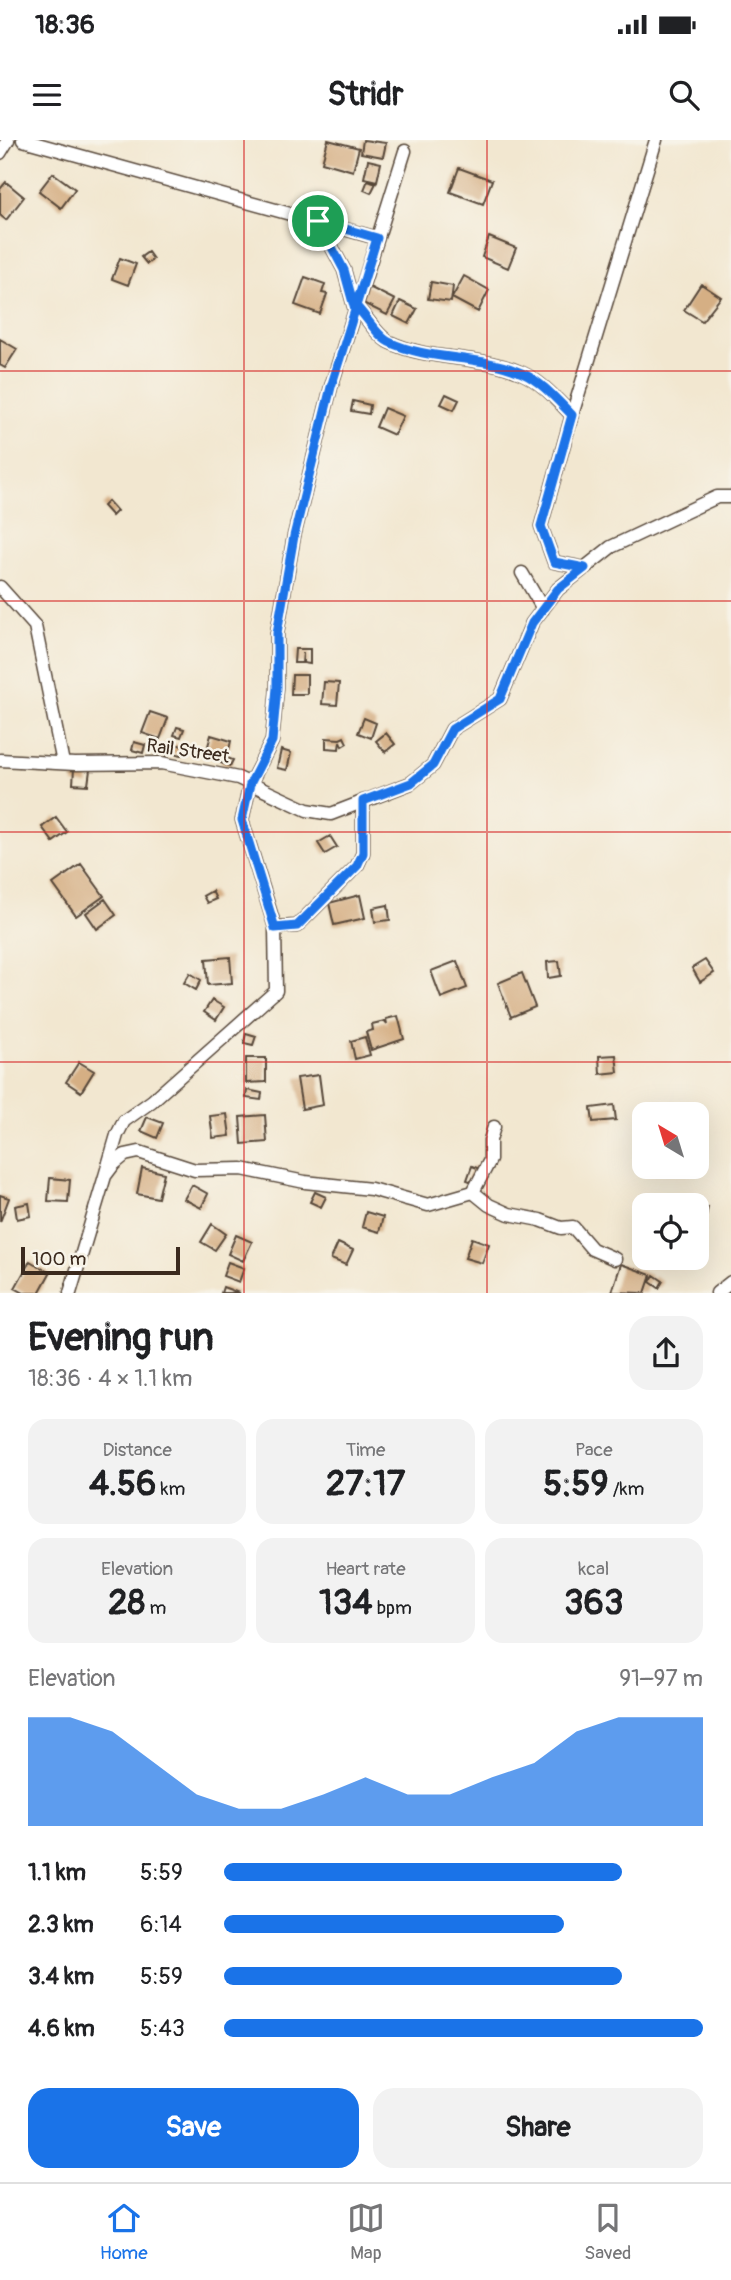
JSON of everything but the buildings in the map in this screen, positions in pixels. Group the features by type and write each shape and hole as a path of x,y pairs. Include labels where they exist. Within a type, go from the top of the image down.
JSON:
{"street":[{"path":"0,153 8,140"},
{"path":"23,140 377,238"},
{"path":"585,568 554,562 541,526 656,140"},
{"path":"70,1293 117,1135 124,1121 152,1101 276,991 275,928 242,820 250,784 272,741 277,688 277,633 294,536 331,387 405,151"},
{"path":"318,221 344,270 356,308 387,341 437,357 479,361 522,373 547,390 572,415"},
{"name":"Rail Street","path":"0,760 160,763 237,778 307,810 331,814 411,783 433,765 452,729 500,699 532,623 558,589 611,547 717,497 731,496"},
{"path":"522,573 543,609"},
{"path":"0,587 35,626 63,763"},
{"path":"275,928 297,926 357,866 363,853 363,801"},
{"path":"105,1176 125,1155 139,1152 195,1170 242,1169 304,1182 371,1189 428,1205 473,1192 490,1160 490,1140 494,1127"},
{"path":"473,1192 489,1205 509,1214 540,1220 561,1228 573,1227 592,1249 615,1259"},
{"path":"717,1293 731,1282"}],"route":[{"path":"318,221 377,238 356,306 387,341 437,357 479,361 522,373 547,390 572,415 541,526 554,562 585,568 558,589 532,623 500,699 452,729 433,765 411,783 363,801 363,853 357,866 297,926 275,928 242,820 250,784 272,741 277,688 277,633 294,536 331,387 355,310 344,270 318,221"}]}
